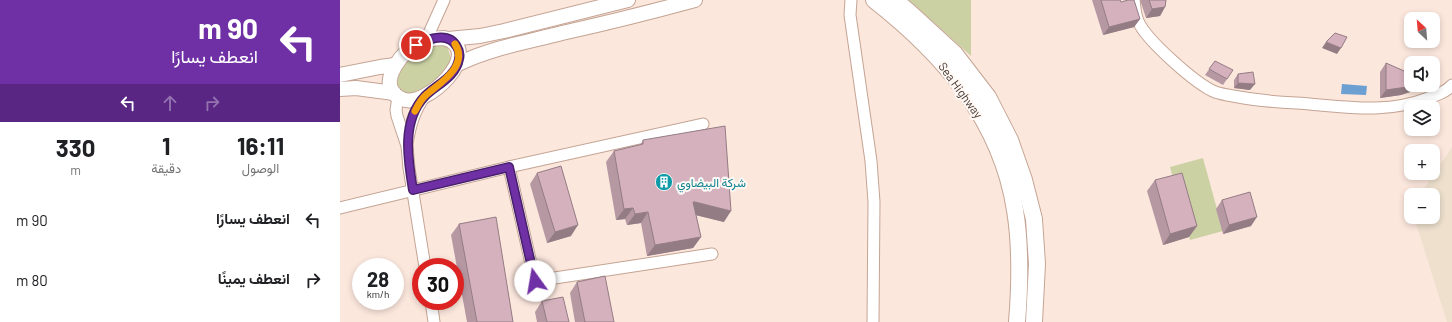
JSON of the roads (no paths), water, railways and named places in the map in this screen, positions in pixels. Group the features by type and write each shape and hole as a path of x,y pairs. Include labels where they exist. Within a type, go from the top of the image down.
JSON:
{"highway":[{"name":"Sea Highway","path":"874,0 902,22 954,76 978,108 996,142 1007,175 1015,210 1020,254 1017,322"},
{"name":"Sea Highway","path":"895,0 955,54 988,97 1010,140 1024,180 1034,219 1037,264 1034,322"}],"main road":[{"path":"396,95 390,84 390,79 395,65 411,48 426,40 480,36 628,0"},
{"path":"340,89 356,88 396,95 407,101 412,101 425,96 446,79 458,64 475,55 505,46 568,32 695,0"},
{"path":"448,39 457,47 459,56 458,64"},
{"path":"340,75 395,65"}],"street":[{"path":"426,40 444,0"},
{"path":"851,0 850,15 871,161 874,202 873,322"},
{"path":"1134,0 1138,22 1145,32 1180,68 1208,89 1217,93 1262,101 1375,109 1410,104 1439,94 1451,88"},
{"path":"396,95 397,116 407,146 424,258"},
{"path":"407,146 413,117 416,109 425,96"},
{"path":"340,208 509,167 703,124"},
{"path":"509,167 535,281 712,254"},
{"path":"432,310 434,322"}],"water":[{"path":"1342,84 1367,86 1366,95 1341,94"}],"place":[{"name":"شركة البيضاوي","path":"664,182"}]}
